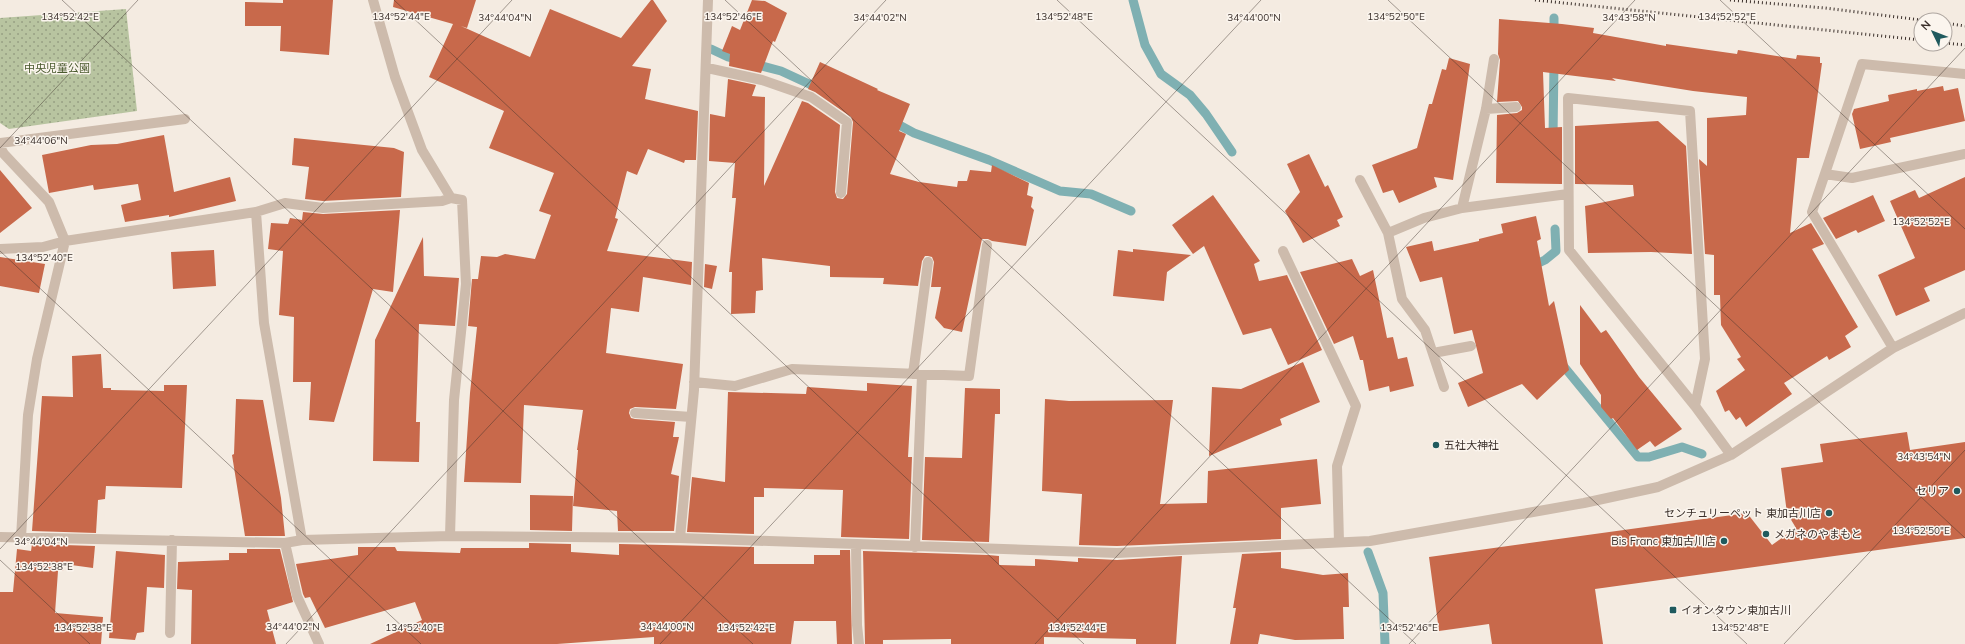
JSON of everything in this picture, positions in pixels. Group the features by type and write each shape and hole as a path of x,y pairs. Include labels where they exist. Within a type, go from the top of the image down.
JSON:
{"street":[{"path":"373,0 395,77 422,150 451,198"},
{"path":"680,538 694,382 708,0"},
{"path":"1462,208 1486,109 1494,59"},
{"path":"1893,348 1812,212 1862,64 1965,74"},
{"path":"706,69 762,80 811,97 847,122 841,193"},
{"path":"1695,406 1705,359 1690,111 1568,98 1569,250 1695,406 1731,455"},
{"path":"1486,109 1516,107"},
{"path":"0,143 185,119"},
{"path":"0,147 4,154 49,202 65,241 37,359 30,408 21,538"},
{"path":"1825,174 1852,178 1965,154"},
{"path":"1360,180 1388,233 1402,299 1425,330 1444,387"},
{"path":"1388,233 1424,218 1462,208 1568,194"},
{"path":"0,249 43,247 65,241 256,212 285,203 323,208 442,201 451,198 462,200 466,284 454,400 450,536"},
{"path":"256,212 264,323 302,540"},
{"path":"694,382 735,386 792,369 969,376 987,245"},
{"path":"1283,251 1356,406 1337,466 1339,542"},
{"path":"915,547 917,374 928,262"},
{"path":"0,537 285,543 302,540 450,536 680,538 1117,553 1370,541 1584,504 1658,487 1731,455 1893,348 1965,314"},
{"path":"1433,353 1471,346"},
{"path":"635,412 691,417"},
{"path":"170,633 172,540"},
{"path":"285,543 297,596 319,644"},
{"path":"856,545 857,625 859,644"}],"green space":[{"name":"中央児童公園","path":"126,9 137,111 9,129 0,123 0,18"}],"building":[{"path":"283,0 333,0 329,55 280,51 281,26 245,26 245,2 283,3"},
{"path":"394,0 476,0 467,28 461,26 530,57 550,9 621,38 651,0 653,0 667,21 632,66 651,69 645,99 698,111 696,160 685,160 684,163 648,149 637,175 627,171 615,218 618,219 607,251 692,262 691,285 643,277 639,312 611,308 606,353 683,364 676,409 635,407 630,409 629,413 631,418 635,419 675,422 673,437 679,437 671,474 679,476 674,531 618,531 617,511 573,506 577,450 583,410 524,405 521,483 464,482 470,393 477,327 468,326 472,279 478,279 481,256 497,257 505,254 535,259 551,215 539,211 554,173 489,148 504,111 429,77 453,24 393,7"},
{"path":"752,0 765,1 787,13 775,42 773,41 761,73 729,66 730,54 722,51 732,26 740,30"},
{"path":"1499,19 1594,28 1593,33 1666,46 1666,44 1737,54 1738,50 1796,59 1797,55 1820,57 1820,63 1822,63 1809,158 1797,158 1790,233 1811,223 1824,244 1812,249 1858,327 1845,336 1851,347 1829,360 1827,356 1784,383 1792,394 1746,427 1740,417 1736,420 1729,410 1725,412 1716,391 1745,370 1737,359 1741,357 1721,325 1720,295 1714,295 1714,255 1705,254 1699,159 1707,166 1707,118 1746,115 1747,97 1693,91 1612,78 1616,81 1543,72 1545,128 1562,127 1562,184 1496,183 1497,115 1517,113 1522,110 1522,107 1518,101 1497,102 1500,60 1498,54"},
{"path":"1449,58 1470,64 1453,180 1434,177 1437,187 1399,203 1393,190 1383,193 1372,165 1417,148 1429,104 1432,104 1442,69 1446,70"},
{"path":"820,62 878,89 877,90 910,104 899,131 906,134 890,174 919,182 957,187 958,181 967,181 970,170 991,172 992,165 1029,183 1027,195 1033,197 1031,207 1034,210 1026,246 982,239 962,332 944,328 935,318 941,287 931,287 934,262 932,257 928,256 925,256 922,261 918,286 883,284 884,278 830,277 830,266 762,258 763,290 756,291 755,313 731,314 732,272 729,272 736,198 732,198 735,163 709,161 710,114 725,117 728,79 756,85 752,96 765,97 764,186 802,101 808,103 840,125 835,192 837,198 843,199 847,194 853,122 851,117 815,92 808,89"},
{"path":"1943,86 1944,91 1958,88 1965,121 1890,138 1891,142 1860,149 1852,114 1854,109 1889,101 1888,95 1917,89 1917,91"},
{"path":"1658,121 1686,146 1692,254 1651,252 1588,253 1585,206 1634,196 1633,185 1575,184 1575,126"},
{"path":"164,135 174,192 230,177 236,201 169,217 169,215 125,222 121,205 141,200 138,184 94,190 93,185 49,193 42,155 91,145 117,144"},
{"path":"294,138 394,148 404,152 401,197 323,201 305,199 309,167 292,165"},
{"path":"1309,154 1325,187 1328,185 1343,217 1337,220 1340,226 1303,243 1285,211 1300,192 1287,164"},
{"path":"0,170 32,208 0,233"},
{"path":"1965,177 1965,270 1924,288 1930,301 1896,316 1878,275 1915,258 1890,201 1915,190 1919,198"},
{"path":"1213,195 1260,261 1254,264 1259,281 1287,275 1322,350 1288,365 1271,328 1243,335 1204,246 1193,254 1172,225"},
{"path":"1873,195 1885,221 1858,233 1856,230 1836,239 1823,218"},
{"path":"400,210 393,292 373,289 334,422 309,420 311,382 293,382 294,317 279,315 283,251 268,249 271,223 288,224 290,218 302,220 303,212 323,214"},
{"path":"1536,216 1541,239 1537,241 1549,306 1554,301 1569,370 1537,400 1522,384 1468,407 1458,383 1483,373 1472,330 1454,334 1442,277 1420,282 1406,247 1432,241 1434,251 1479,241 1479,239 1503,233 1501,224"},
{"path":"423,237 424,276 459,278 455,326 419,324 416,422 420,422 419,462 373,461 375,340"},
{"path":"1133,249 1191,255 1167,272 1164,301 1113,296 1118,250 1133,252"},
{"path":"214,250 216,286 173,289 171,252"},
{"path":"0,257 45,264 39,293 0,286"},
{"path":"1352,259 1360,276 1373,270 1387,338 1393,337 1398,359 1407,357 1414,386 1390,392 1389,386 1369,391 1363,360 1360,360 1353,336 1334,344 1300,272"},
{"path":"705,264 717,266 712,289 704,287"},
{"path":"1580,305 1601,333 1606,330 1639,377 1682,429 1655,447 1650,441 1637,450 1613,418 1611,419 1601,407 1601,395 1580,364"},
{"path":"101,354 103,388 111,388 111,390 164,391 164,385 187,385 182,488 106,486 105,499 98,500 96,533 32,531 42,396 73,397 72,356"},
{"path":"1303,362 1320,402 1280,419 1282,425 1209,456 1212,387 1241,389"},
{"path":"867,383 912,386 908,457 912,457 909,539 841,537 843,490 764,488 764,497 754,497 754,534 687,532 692,477 725,482 728,392 806,394 807,387 867,391"},
{"path":"965,388 1000,389 1000,414 995,414 989,542 922,540 925,457 962,458"},
{"path":"236,399 263,400 281,498 285,536 245,536 232,455 234,454"},
{"path":"1045,399 1069,401 1173,400 1160,504 1207,503 1208,471 1317,459 1321,504 1281,508 1281,539 1117,546 1079,545 1082,494 1042,491"},
{"path":"1907,432 1910,450 1965,442 1965,538 1595,589 1603,644 1492,644 1489,624 1439,631 1429,557 1747,513 1772,545 1796,528 1787,513 1781,468 1823,462 1820,444"},
{"path":"530,495 573,496 572,531 530,530"},
{"path":"529,543 571,544 571,552 619,555 619,544 754,547 754,564 814,564 814,555 840,555 840,550 850,550 852,644 837,644 836,621 794,621 791,644 654,644 654,637 557,644 370,644 422,620 415,602 325,628 310,597 305,598 303,594 296,564 358,555 358,547 395,547 397,551 460,553 461,548 529,548"},
{"path":"32,544 95,546 93,568 64,564 63,571 58,571 55,613 103,617 101,644 0,644 0,592 13,592 17,549 31,551"},
{"path":"247,549 280,549 293,602 267,610 276,644 191,644 192,590 177,589 178,562 229,560 229,553 247,553"},
{"path":"116,551 165,555 164,588 147,587 144,632 137,633 135,640 109,638"},
{"path":"863,551 988,555 999,556 999,565 1035,566 1035,559 1078,562 1078,558 1117,560 1182,556 1176,644 1136,644 1136,639 1044,637 1044,644 951,644 951,639 883,640 883,644 865,644"},
{"path":"1281,552 1281,568 1323,575 1348,573 1349,607 1343,607 1344,639 1295,640 1260,634 1258,644 1230,644 1236,608 1233,608 1242,554"}],"waterway":[{"path":"1133,0 1145,45 1161,74 1190,95 1206,114 1232,152"},
{"path":"1554,18 1554,34"},
{"path":"711,49 728,57 781,71 820,89"},
{"path":"1553,138 1554,61"},
{"path":"890,120 914,133 989,160 1060,191 1091,194 1131,211"},
{"path":"1530,267 1545,260 1556,251 1555,229"},
{"path":"1561,363 1638,457 1649,457 1682,447 1702,454"},
{"path":"1368,552 1383,593 1385,644"}],"railway":[{"path":"1535,0 1913,39"},
{"path":"1730,0 1825,8 1913,19"},
{"path":"1953,24 1965,26"},
{"path":"1953,44 1965,45"}],"place":[{"name":"五社大神社","path":"1436,445"},
{"name":"セリア","path":"1957,491"},
{"name":"センチュリーペット 東加古川店","path":"1829,513"},
{"name":"メガネのやまもと","path":"1766,534"},
{"name":"Bis Franc 東加古川店","path":"1724,541"},
{"name":"イオンタウン東加古川","path":"1673,610"}]}
